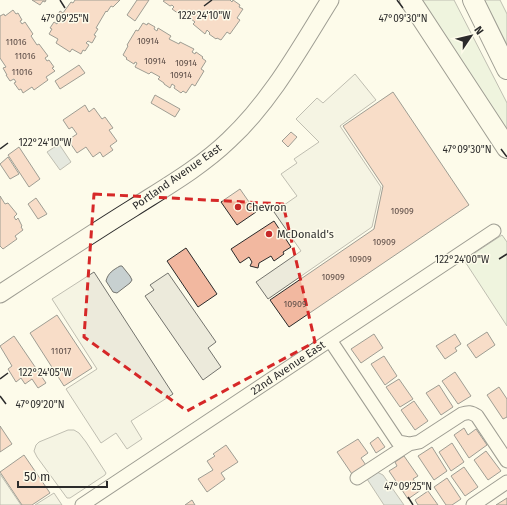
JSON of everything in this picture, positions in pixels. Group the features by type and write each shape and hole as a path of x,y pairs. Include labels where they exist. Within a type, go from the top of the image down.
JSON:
{"highway":[{"path":"473,0 507,70"},
{"path":"410,1 507,148"}],"main road":[{"name":"Portland Avenue East","path":"0,294 172,183 224,145 241,128 261,104 288,66 330,0"}],"street":[{"name":"22nd Avenue East","path":"82,505 494,231"},
{"path":"330,340 398,442 409,444 419,442 462,414 467,412 473,413 477,416 507,461"},
{"path":"357,478 409,444"},
{"path":"473,505 507,482"}],"highlighted area":[{"path":"94,194 283,204 315,342 187,411 84,337"}],"green space":[{"path":"418,0 454,0 507,103 507,131"},
{"path":"484,0 500,0 507,14 507,49"},
{"path":"502,235 507,242 507,326 464,260"}],"shaded area":[{"path":"355,74 376,100 340,126 381,187 372,227 268,299 256,282 301,251 274,212 297,196 281,174 297,163 294,159 319,142 296,119 317,98 323,103"},
{"path":"59,144 71,162 60,170 47,152"},
{"path":"122,266 132,280 117,293 113,292 106,281 111,272"},
{"path":"94,272 173,394 131,421 142,439 127,449 116,433 101,443 66,389 97,369 52,299"},
{"path":"168,273 216,342 208,348 221,367 203,380 145,296 154,290 150,285"},
{"path":"68,430 74,430 79,433 106,473 70,498 67,498 34,451 39,442"},
{"path":"377,472 383,475 404,505 384,505 367,479"},
{"path":"0,474 21,505 0,505"},
{"path":"54,493 62,505 35,505"}],"building":[{"path":"32,0 46,0 40,5"},
{"path":"75,0 120,0 113,7 111,6 107,12 106,11 96,28 98,29 94,35 96,36 92,43 88,41 86,43 89,45 81,54 72,49 70,52 56,43 58,39 49,34 52,29 50,28 54,22 57,24 59,21 55,19 60,11 63,13 71,2 73,3"},
{"path":"137,0 149,0 135,21 127,15"},
{"path":"230,0 232,2 233,0 243,9 237,18 240,20 230,34 227,32 221,40 216,39 209,34 210,33 207,30 205,34 193,24 195,22 187,16 185,18 172,9 174,7 163,1"},
{"path":"13,10 16,14 18,13 22,20 20,21 22,24 25,22 33,34 31,36 37,45 39,44 48,56 45,58 47,61 49,60 55,71 46,77 48,80 34,90 32,87 23,93 14,83 16,82 14,79 10,81 6,75 3,68 6,67 0,58 0,16 4,14 5,16"},
{"path":"143,23 147,25 148,23 155,27 154,29 157,31 158,28 171,36 169,39 179,44 180,42 194,49 192,52 195,54 196,52 206,61 201,69 204,71 195,86 192,84 186,93 183,91 181,93 174,88 175,86 172,84 170,88 158,79 160,77 151,72 149,74 135,67 137,63 135,62 134,64 123,55 136,30 138,31"},
{"path":"79,65 85,73 60,89 55,81"},
{"path":"393,92 469,205 289,327 270,300 374,229 383,186 343,126"},
{"path":"155,95 180,109 175,117 151,103"},
{"path":"85,105 89,112 94,108 102,119 105,117 113,128 109,130 117,141 110,146 113,150 103,157 100,152 93,157 86,147 77,153 68,140 77,134 72,127 69,129 63,120"},
{"path":"291,132 297,137 288,147 282,141"},
{"path":"19,147 40,179 29,187 8,155"},
{"path":"8,157 19,174 10,179 0,164"},
{"name":"Chevron","path":"240,189 256,212 237,225 221,202"},
{"path":"0,196 5,204 8,203 17,214 14,217 16,220 18,218 23,230 15,236 17,239 3,249 0,246"},
{"path":"36,198 47,214 38,219 28,204"},
{"name":"McDonald's","path":"274,221 291,247 283,252 284,254 274,261 271,256 259,263 258,268 250,266 252,262 249,257 240,263 231,249"},
{"path":"186,248 217,294 198,307 167,261"},
{"path":"57,315 92,368 64,386 30,333"},
{"path":"487,332 495,345 476,358 467,345"},
{"path":"374,334 383,348 361,363 351,349"},
{"path":"455,334 461,344 455,348 457,351 445,359 436,346"},
{"path":"14,336 46,383 38,388 32,379 25,384 21,378 16,382 8,369 12,366 0,346"},
{"path":"384,356 397,376 385,385 371,364"},
{"path":"455,372 471,396 458,404 442,381"},
{"path":"399,379 413,399 400,407 386,387"},
{"path":"439,385 453,407 441,415 426,393"},
{"path":"499,387 507,399 507,417 503,419 487,395"},
{"path":"414,401 428,421 415,430 401,410"},
{"path":"0,426 12,444 0,452"},
{"path":"464,428 468,435 476,429 487,445 469,458 454,435"},
{"path":"378,437 385,447 376,453 370,443"},
{"path":"358,439 368,453 361,458 368,468 354,477 337,452"},
{"path":"452,443 464,462 451,471 439,452"},
{"path":"226,445 238,462 221,473 225,479 207,492 198,479 213,470 207,461 215,456 213,454"},
{"path":"432,447 447,471 434,480 418,456"},
{"path":"486,451 501,471 488,480 474,460"},
{"path":"24,455 50,493 32,505 22,505 0,472"},
{"path":"404,456 418,476 413,479 421,490 408,499 389,471 397,466 395,462"},
{"path":"464,467 478,487 465,496 451,476"},
{"path":"447,478 461,499 452,505 446,505 434,487"},
{"path":"428,491 438,505 418,505 415,500"},
{"path":"507,498 507,505 496,505"},
{"path":"192,500 195,505 185,505"}],"place":[{"name":"Chevron","path":"238,207"},
{"name":"McDonald's","path":"269,234"}]}
